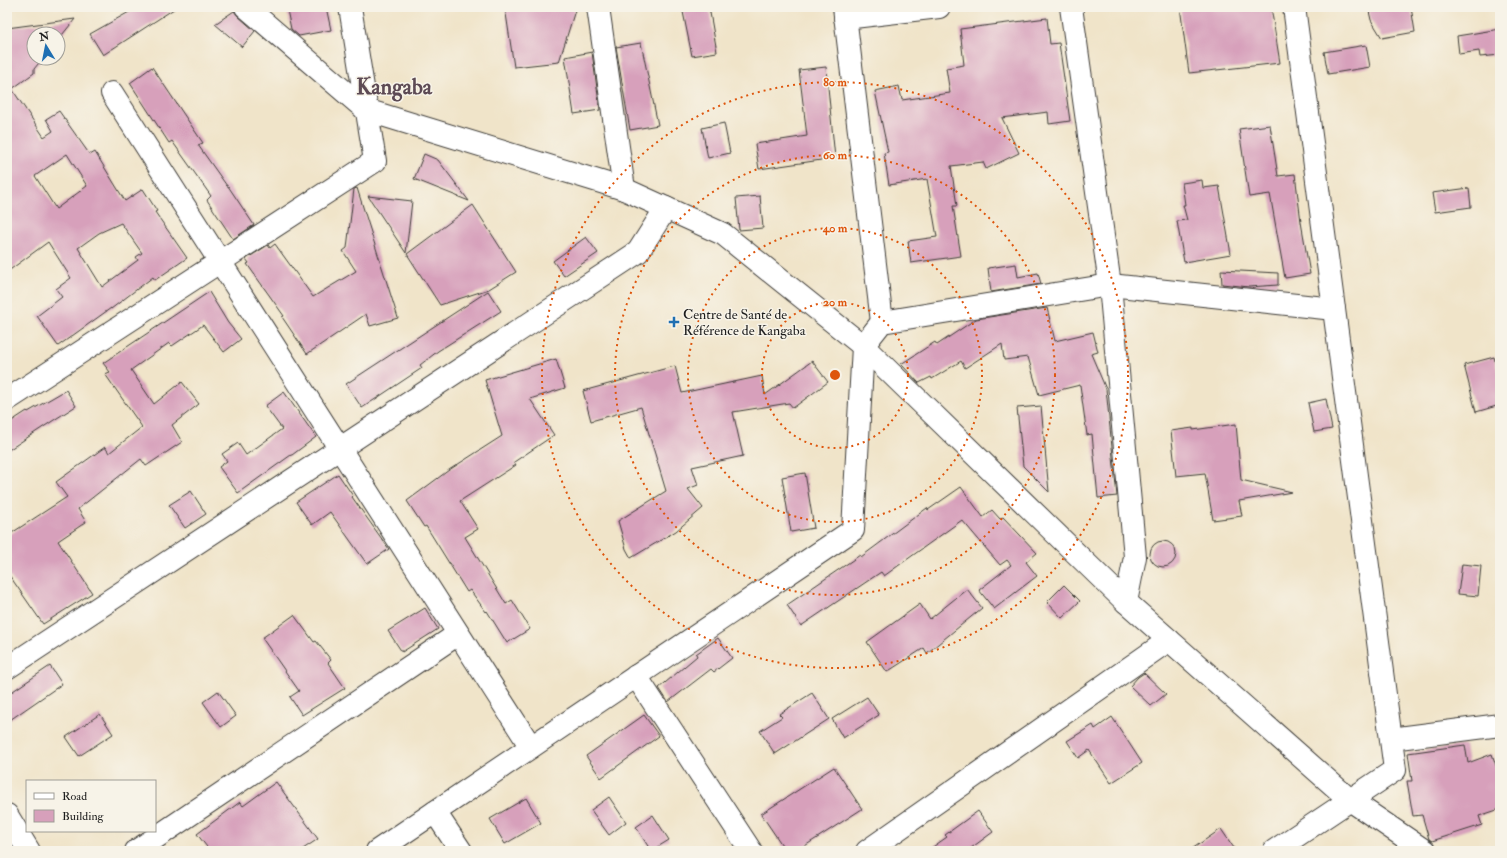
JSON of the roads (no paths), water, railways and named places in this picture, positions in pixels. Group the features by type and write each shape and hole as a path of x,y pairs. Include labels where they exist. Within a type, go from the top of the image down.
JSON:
{"street":[{"path":"246,7 366,110 624,189 723,234 863,346 1126,602 1350,800 1424,851"},
{"path":"7,400 375,161 350,7"},
{"path":"598,7 624,189"},
{"path":"882,322 845,13 939,7"},
{"path":"1071,7 1110,285 1135,557 1126,602"},
{"path":"1274,851 1395,770 1294,7"},
{"path":"112,93 531,747"},
{"path":"7,668 638,252 666,208"},
{"path":"377,851 853,530 863,346 882,322 1110,285 1334,309"},
{"path":"136,851 458,634"},
{"path":"867,851 1169,640"},
{"path":"636,676 751,851"},
{"path":"1391,739 1500,725"},
{"path":"435,812 461,851"},
{"path":"7,816 29,851"}],"place":[{"name":"Centre de Santé de Référence de Kangaba","path":"674,322"}],"district":[{"name":"Kangaba","path":"394,86"}]}
